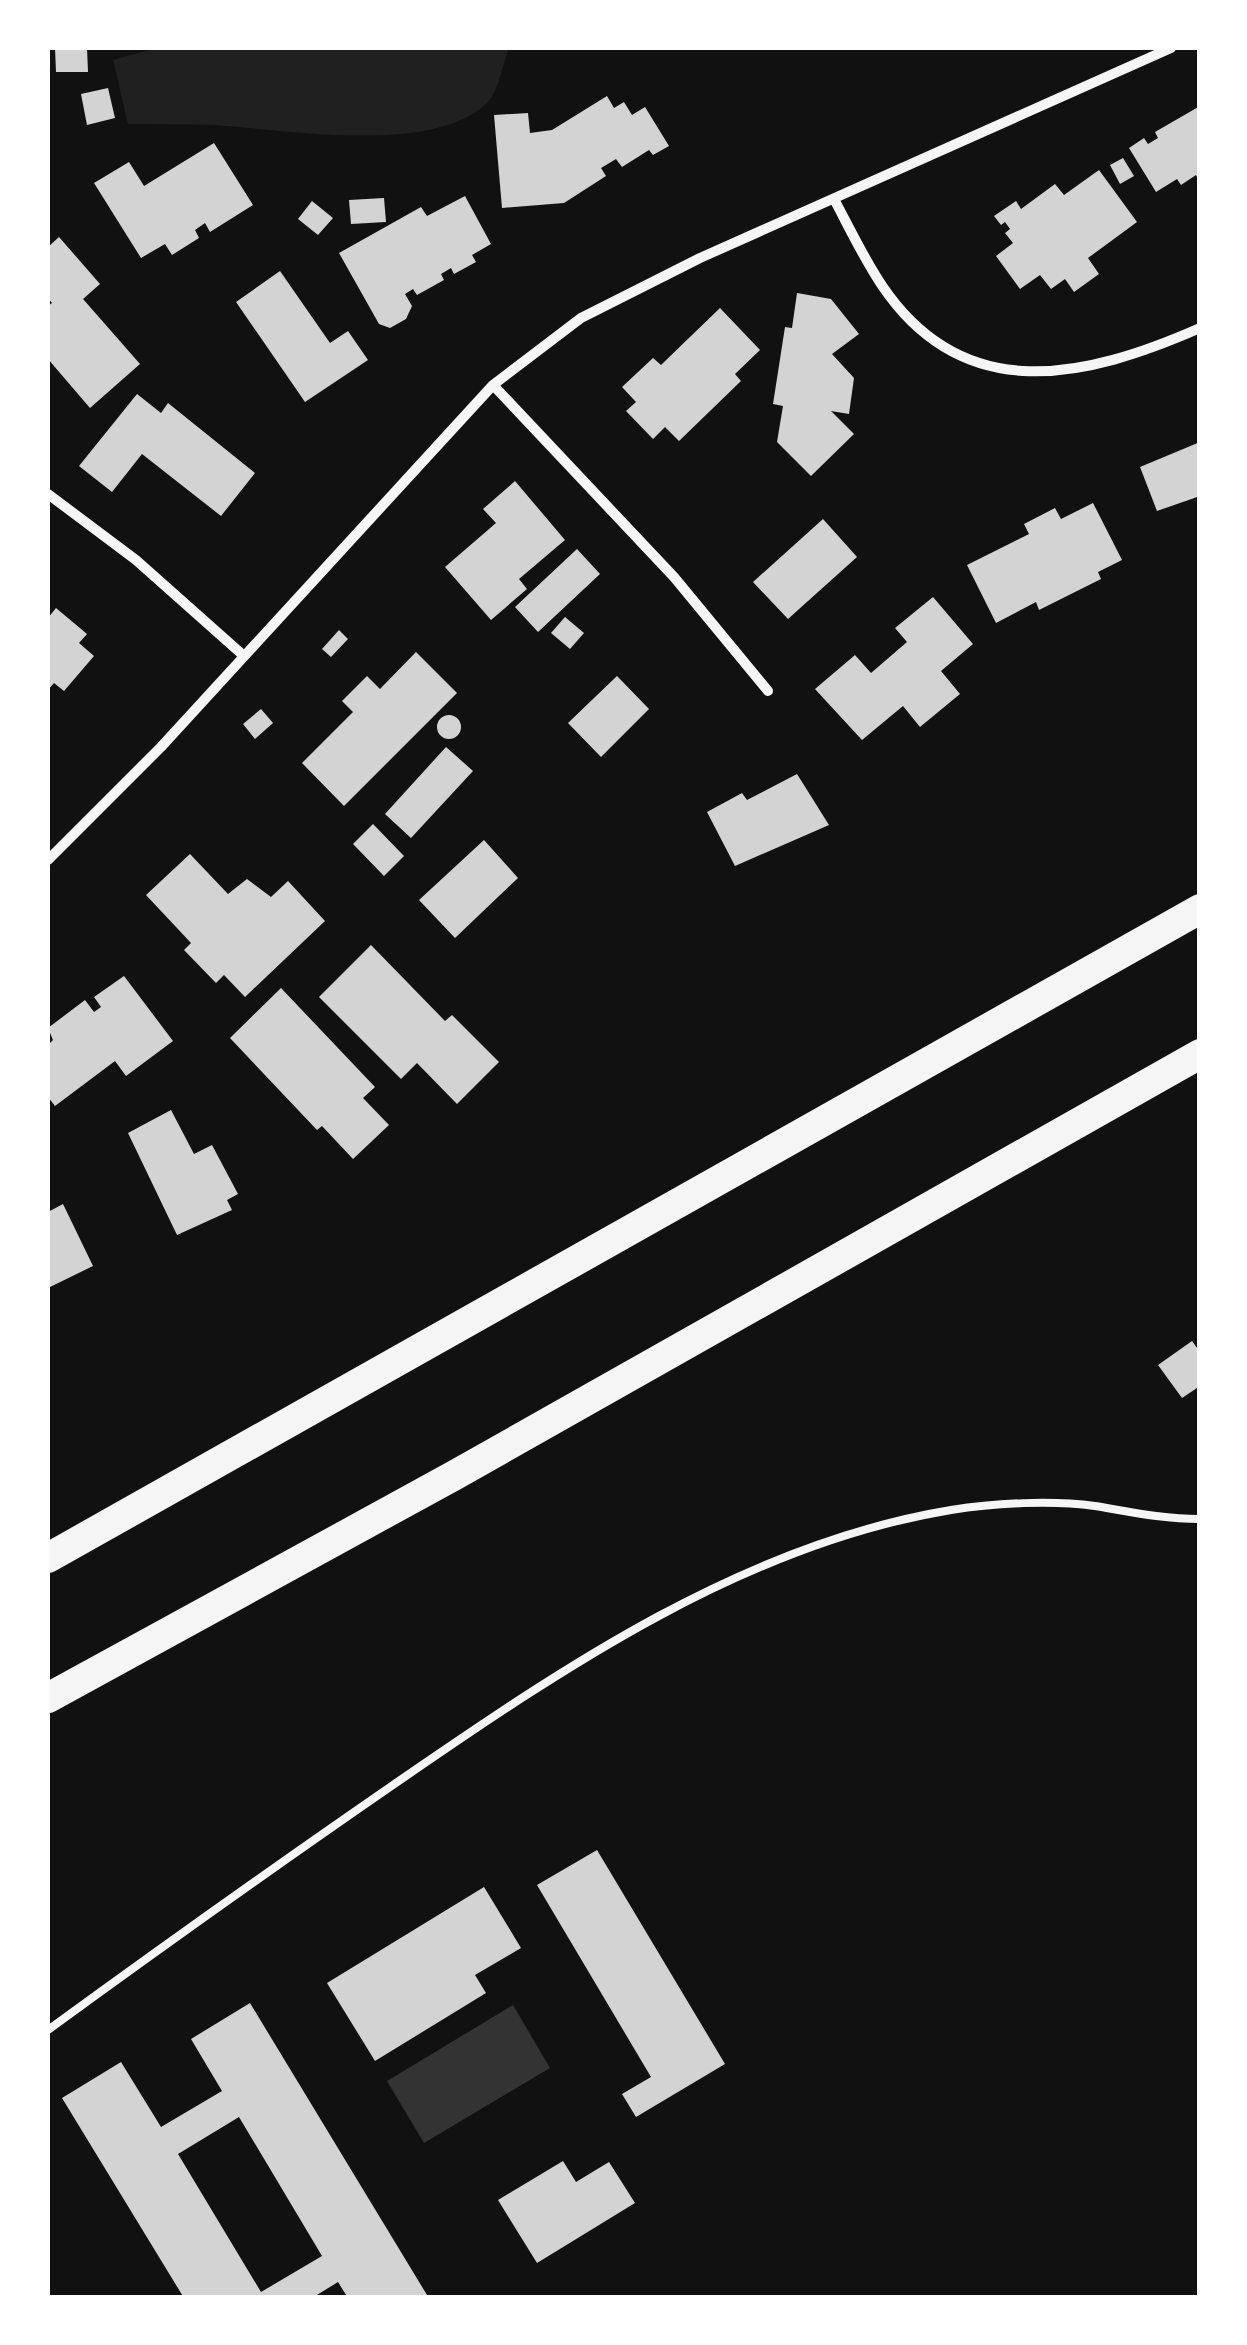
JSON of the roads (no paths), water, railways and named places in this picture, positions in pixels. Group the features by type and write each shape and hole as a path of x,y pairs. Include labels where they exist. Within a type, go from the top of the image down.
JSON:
{"highway":[{"path":"48,1558 1200,908"},
{"path":"48,1698 455,1475 1200,1054"}],"street":[{"path":"48,860 244,656 493,385 581,318 700,258 1171,48"},
{"path":"834,200 884,290 922,330 966,359 1023,374 1085,368 1200,328"},
{"path":"493,385 674,577 768,691"},
{"path":"48,494 136,560 244,656"}],"lane":[{"path":"48,2030 558,1672 671,1610 770,1565 863,1529 954,1510 1091,1506 1158,1519 1200,1519"}]}
